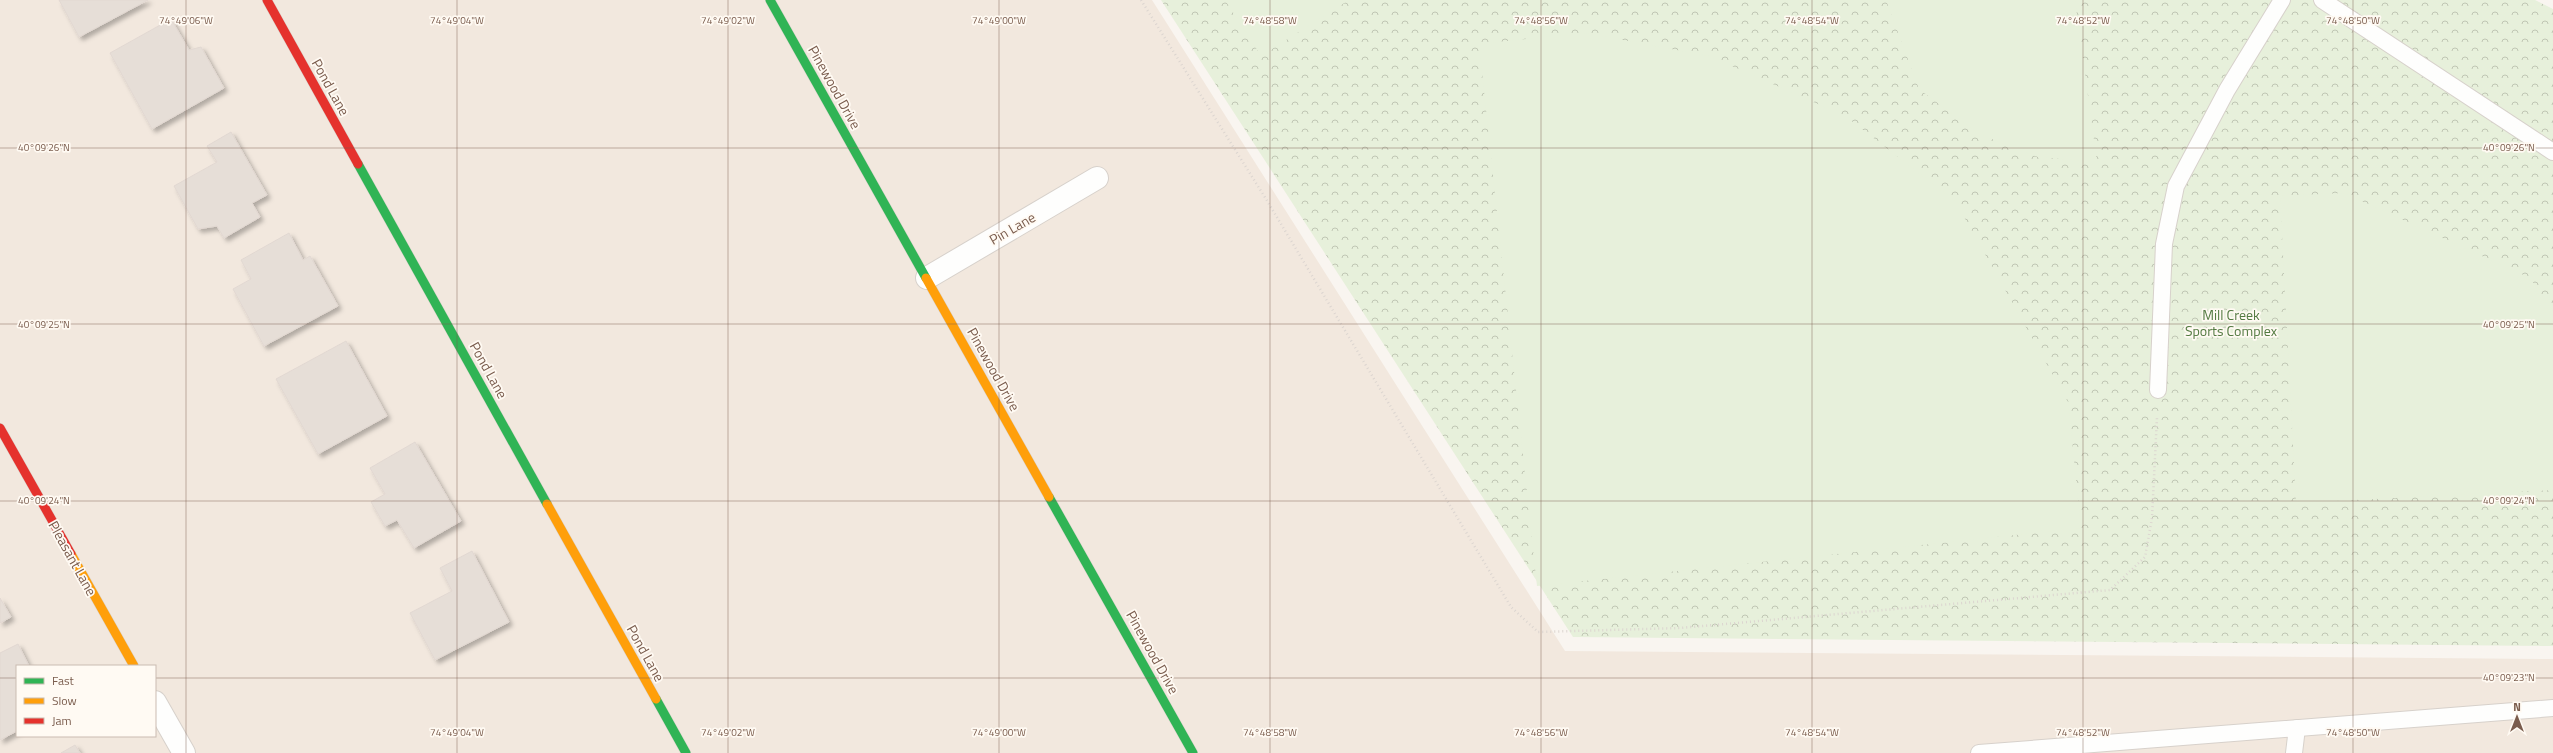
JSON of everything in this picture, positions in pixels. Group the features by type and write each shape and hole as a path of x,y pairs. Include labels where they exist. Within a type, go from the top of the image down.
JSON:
{"street":[{"name":"Pond Lane","path":"267,0 686,753"},
{"name":"Pinewood Drive","path":"770,0 1193,753"},
{"name":"Pin Lane","path":"927,278 1097,178"},
{"name":"Pleasant Lane","path":"0,428 133,665"},
{"path":"156,704 184,753"}],"lane":[{"path":"2158,390 2164,244 2176,186 2219,103 2282,0"},
{"path":"2322,0 2553,152"},
{"path":"1979,753 2553,708"},
{"path":"2294,753 2297,728"}],"path":[{"path":"1141,0 1266,199 1511,607 1538,632 1680,628 2110,590 2145,557 2152,518 2158,390"}],"shaded area":[{"path":"0,0 1152,0 1565,651 2553,659 2553,753 0,753"}],"green space":[{"name":"Mill Creek Sports Complex","path":"1161,0 2535,0 2553,9 2553,646 1573,637"},
{"path":"1225,0 1349,0 1261,56"},
{"path":"1886,0 2075,0 2097,162 2038,157 1979,134 1919,89"},
{"path":"1585,33 1709,56 1845,116 1955,201 2068,402 2081,528 1537,586 1479,44"},
{"path":"2344,193 2530,278 2553,311 2553,490 2296,503 2280,196"}],"building":[{"path":"59,0 148,0 79,37"},
{"path":"171,19 189,50 201,47 224,88 152,129 110,53"},
{"path":"231,132 267,195 252,203 260,217 224,238 217,226 198,229 174,186 217,162 207,146"},
{"path":"289,233 303,260 310,256 338,306 264,346 233,289 251,279 241,260"},
{"path":"346,341 387,416 318,454 276,379"},
{"path":"415,442 461,521 414,548 397,520 385,526 371,502 385,494 370,468"},
{"path":"472,551 509,622 435,660 410,613 452,591 440,568"},
{"path":"0,598 11,617 0,623"},
{"path":"18,644 28,665 16,665 16,732 0,740 0,653"},
{"path":"75,745 80,753 61,753"}],"traffic: fast":[{"path":"770,0 926,278"},
{"path":"358,164 547,504"},
{"path":"1049,497 1193,753"},
{"path":"656,699 686,753"}],"traffic: slow":[{"path":"926,278 1049,497"},
{"path":"547,504 656,699"},
{"path":"71,554 133,665"}],"traffic: jam":[{"path":"267,0 358,164"},
{"path":"0,428 71,554"}]}
